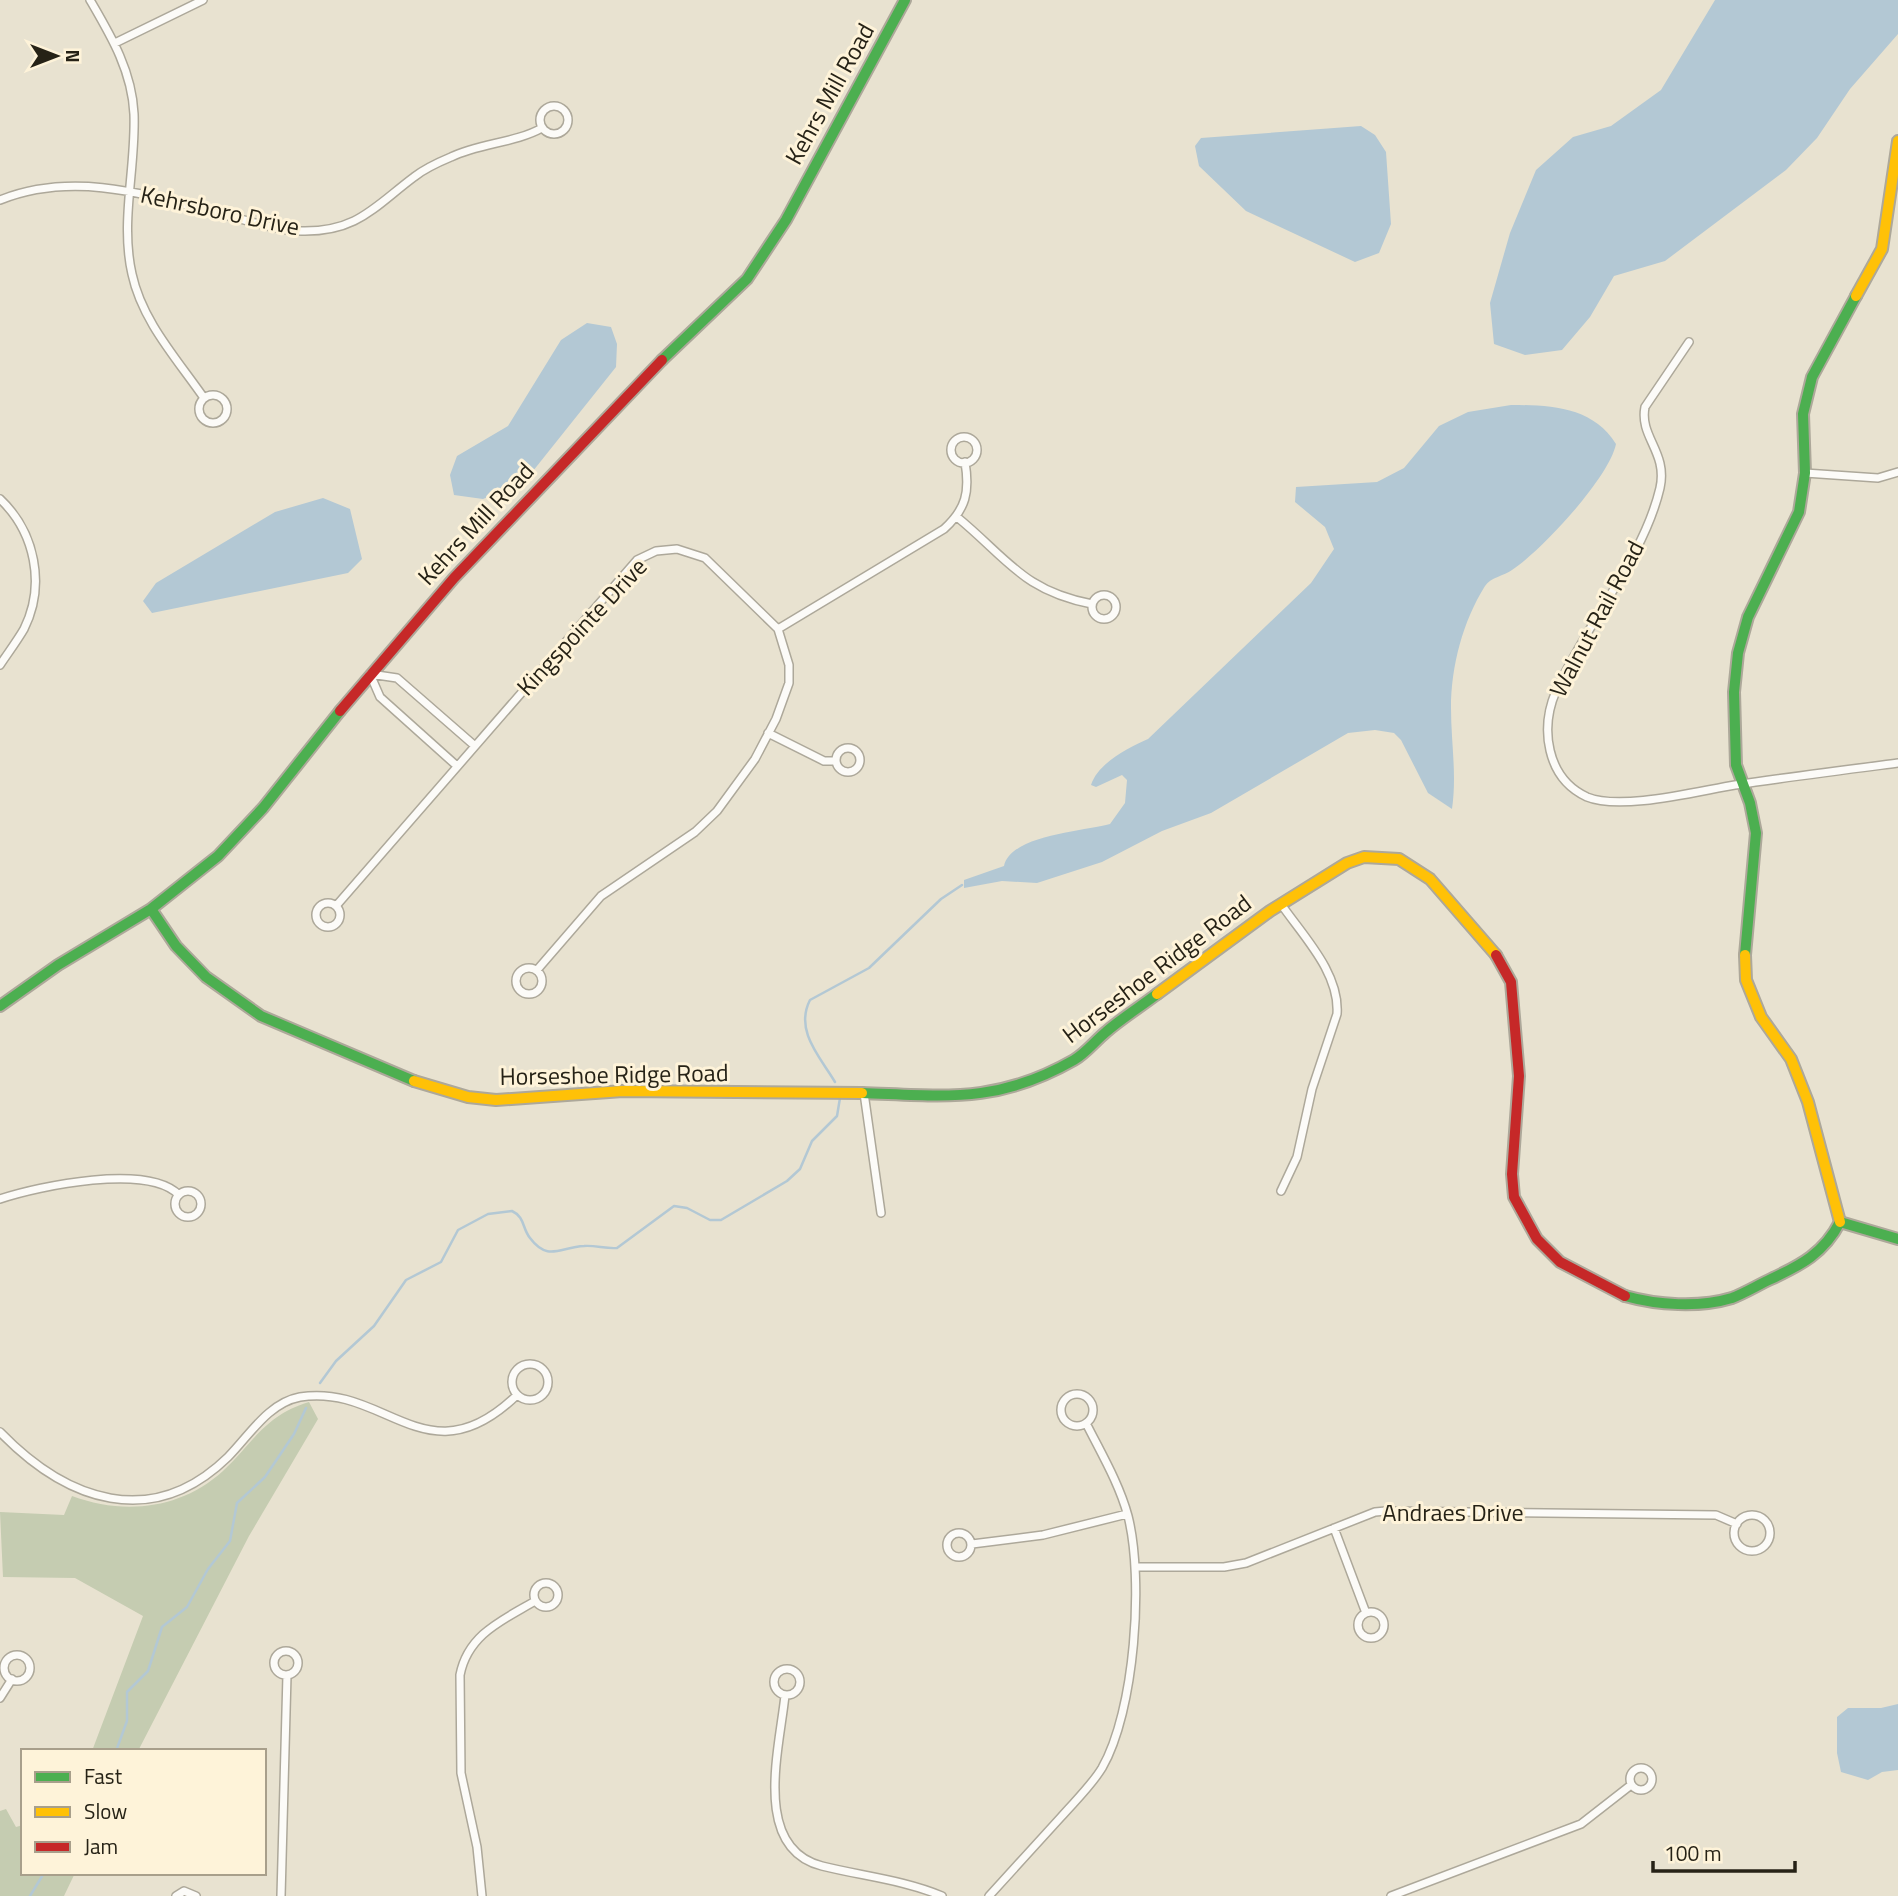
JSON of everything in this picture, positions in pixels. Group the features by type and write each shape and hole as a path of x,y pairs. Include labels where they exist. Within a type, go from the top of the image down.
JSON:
{"street":[{"path":"90,0 115,43 126,72 134,112 128,252 139,296 158,333 204,398"},
{"path":"115,43 203,0"},
{"name":"Kehrs Mill Road","path":"0,1006 69,958 151,909 194,877 240,834 370,674 557,466 671,350 747,279 782,229 905,0"},
{"name":"Kehrsboro Drive","path":"555,106 566,112 568,125 562,132 554,134 542,128 540,120 546,108 555,106"},
{"name":"Kehrsboro Drive","path":"0,200 32,189 72,184 130,192 286,230 340,227 368,215 415,175 450,157 531,134 542,128"},
{"path":"1898,141 1882,249 1812,377 1803,414 1805,473 1799,512 1764,579 1738,653 1734,714 1736,765 1741,785 1750,803 1756,833 1744,939 1746,980 1761,1017 1791,1059 1837,1200 1840,1222 1898,1239"},
{"name":"Walnut Rail Road","path":"1689,342 1644,407 1642,420 1661,457 1660,486 1653,510 1555,692 1547,723 1547,743 1552,761 1564,778 1588,797 1635,801 1898,763"},
{"path":"214,395 223,399 227,412 222,421 214,424 202,418 199,410 204,398 214,395"},
{"path":"778,629 944,529 957,517 968,494 965,463"},
{"path":"1805,473 1878,478 1898,472"},
{"path":"0,499 23,529 31,548 35,585 24,629 0,665"},
{"path":"957,517 1032,585 1069,600 1091,604"},
{"name":"Kingspointe Drive","path":"335,906 625,573 638,560 656,551 688,550 705,558 778,629 789,665 789,683 755,759 717,811 695,832 601,896 537,970"},
{"path":"370,674 397,678 475,746"},
{"path":"370,674 380,697 457,766"},
{"path":"768,733 824,761 836,761"},
{"name":"Horseshoe Ridge Road","path":"151,909 176,946 206,977 261,1016 405,1078 468,1097 496,1100 623,1091 864,1093 951,1098 994,1093 1023,1085 1076,1059 1107,1031 1281,904 1346,863 1364,857 1399,859 1430,879 1492,948 1511,982 1517,1023 1519,1076 1512,1174 1514,1197 1537,1239 1560,1262 1596,1283 1646,1302 1685,1304 1731,1298 1813,1258 1834,1234 1840,1222"},
{"path":"1281,904 1327,971 1338,1002 1337,1014 1312,1089 1297,1157 1281,1191"},
{"path":"864,1093 881,1213"},
{"path":"0,1199 39,1187 96,1180 156,1182 171,1186 179,1195"},
{"path":"525,1364 541,1367 549,1382 544,1394 528,1400 517,1395 512,1386 516,1370 525,1364"},
{"path":"1078,1394 1091,1401 1093,1411 1086,1423 1073,1425 1063,1417 1062,1406 1068,1397 1078,1394"},
{"path":"0,1432 30,1458 72,1486 110,1499 135,1501 173,1494 211,1473 262,1419 289,1400 313,1396 343,1399 411,1427 443,1431 481,1424 498,1414 517,1395"},
{"path":"989,1896 1094,1780 1104,1765 1127,1689 1133,1645 1135,1567 1127,1514 1114,1479 1086,1423"},
{"name":"Andraes Drive","path":"1135,1567 1224,1567 1247,1563 1334,1528 1387,1511 1716,1515 1737,1524"},
{"path":"972,1544 1043,1535 1127,1514"},
{"name":"Andraes Drive","path":"1752,1515 1763,1518 1770,1528 1767,1545 1758,1551 1742,1548 1735,1540 1737,1524 1752,1515"},
{"path":"1334,1528 1366,1613"},
{"path":"482,1896 477,1847 461,1773 460,1675 464,1659 480,1636 535,1601"},
{"path":"281,1896 287,1675"},
{"path":"0,1698 12,1679"},
{"path":"785,1695 776,1810 782,1837 790,1848 820,1866 915,1886 942,1896"},
{"path":"1391,1896 1581,1824 1631,1785"},
{"path":"176,1896 187,1891 195,1896"}],"green space":[{"path":"309,1402 318,1419 249,1536 139,1749 93,1749 143,1616 75,1578 3,1577 0,1512 64,1515 72,1496 111,1506 131,1507 170,1501 206,1484 223,1471 261,1430 281,1414"},
{"path":"6,1809 16,1827 21,1826 21,1875 74,1875 64,1896 0,1896 0,1811"}],"water":[{"path":"1715,0 1898,0 1898,34 1850,89 1817,138 1786,170 1665,261 1614,276 1590,317 1562,350 1525,355 1494,344 1490,303 1510,233 1536,170 1573,137 1611,126 1661,90"},
{"path":"1361,126 1375,135 1386,152 1391,224 1379,253 1355,262 1246,211 1199,166 1195,146 1201,138"},
{"path":"587,323 611,327 617,344 616,367 525,481 483,499 454,495 450,475 457,456 508,426 561,340"},
{"path":"1511,405 1556,408 1583,415 1596,422 1616,444 1601,475 1573,512 1525,560 1488,583 1470,614 1453,676 1452,809 1428,793 1401,740 1394,733 1375,730 1348,733 1211,813 1162,831 1102,862 1037,883 1002,881 964,888 964,880 1004,866 1009,856 1020,847 1050,836 1110,824 1125,803 1127,780 1122,775 1096,787 1091,785 1100,770 1123,752 1148,739 1311,583 1334,549 1325,527 1295,502 1296,487 1377,482 1404,468 1439,426 1468,412"},
{"path":"323,498 350,509 362,559 348,573 152,613 143,601 156,583 275,512"},
{"path":"1898,1704 1898,1770 1882,1772 1868,1780 1841,1772 1837,1753 1837,1717 1848,1708 1881,1708"}],"waterway":[{"path":"835,1082 807,1033 806,1011 810,1000 869,968 941,899 962,885"},
{"path":"320,1383 336,1361 374,1326 406,1280 441,1262 458,1230 488,1214 512,1211 519,1216 527,1234 537,1245 543,1250 555,1251 584,1246 617,1248 674,1206 687,1208 710,1220 721,1220 787,1181 800,1169 812,1141 837,1116 840,1098"},
{"path":"117,1749 127,1721 127,1692 148,1671 162,1627 187,1607 208,1569 230,1541 237,1503 265,1477 294,1434 306,1408"},
{"path":"30,1896 43,1875"}],"traffic: fast":[{"path":"662,360 747,279 786,220 905,0"},
{"path":"1745,955 1756,833 1750,803 1736,765 1734,692 1738,653 1748,617 1799,512 1805,473 1803,414 1812,377 1856,296"},
{"path":"0,1006 58,965 151,909 218,856 263,808 340,711"},
{"path":"151,909 176,946 206,977 261,1016 414,1081"},
{"path":"862,1093 971,1094 1020,1084 1078,1057 1112,1027 1157,994"},
{"path":"1625,1296 1678,1304 1732,1298 1811,1257 1827,1242 1840,1222 1898,1239"}],"traffic: slow":[{"path":"1856,296 1882,249 1898,141"},
{"path":"1157,994 1270,911 1347,863 1364,857 1399,859 1430,879 1496,955"},
{"path":"1745,955 1746,980 1761,1017 1791,1059 1808,1102 1840,1222"},
{"path":"414,1081 468,1097 496,1100 623,1091 862,1093"}],"traffic: jam":[{"path":"340,711 454,578 662,360"},
{"path":"1496,955 1511,982 1519,1076 1512,1174 1514,1197 1537,1239 1560,1262 1625,1296"}]}
